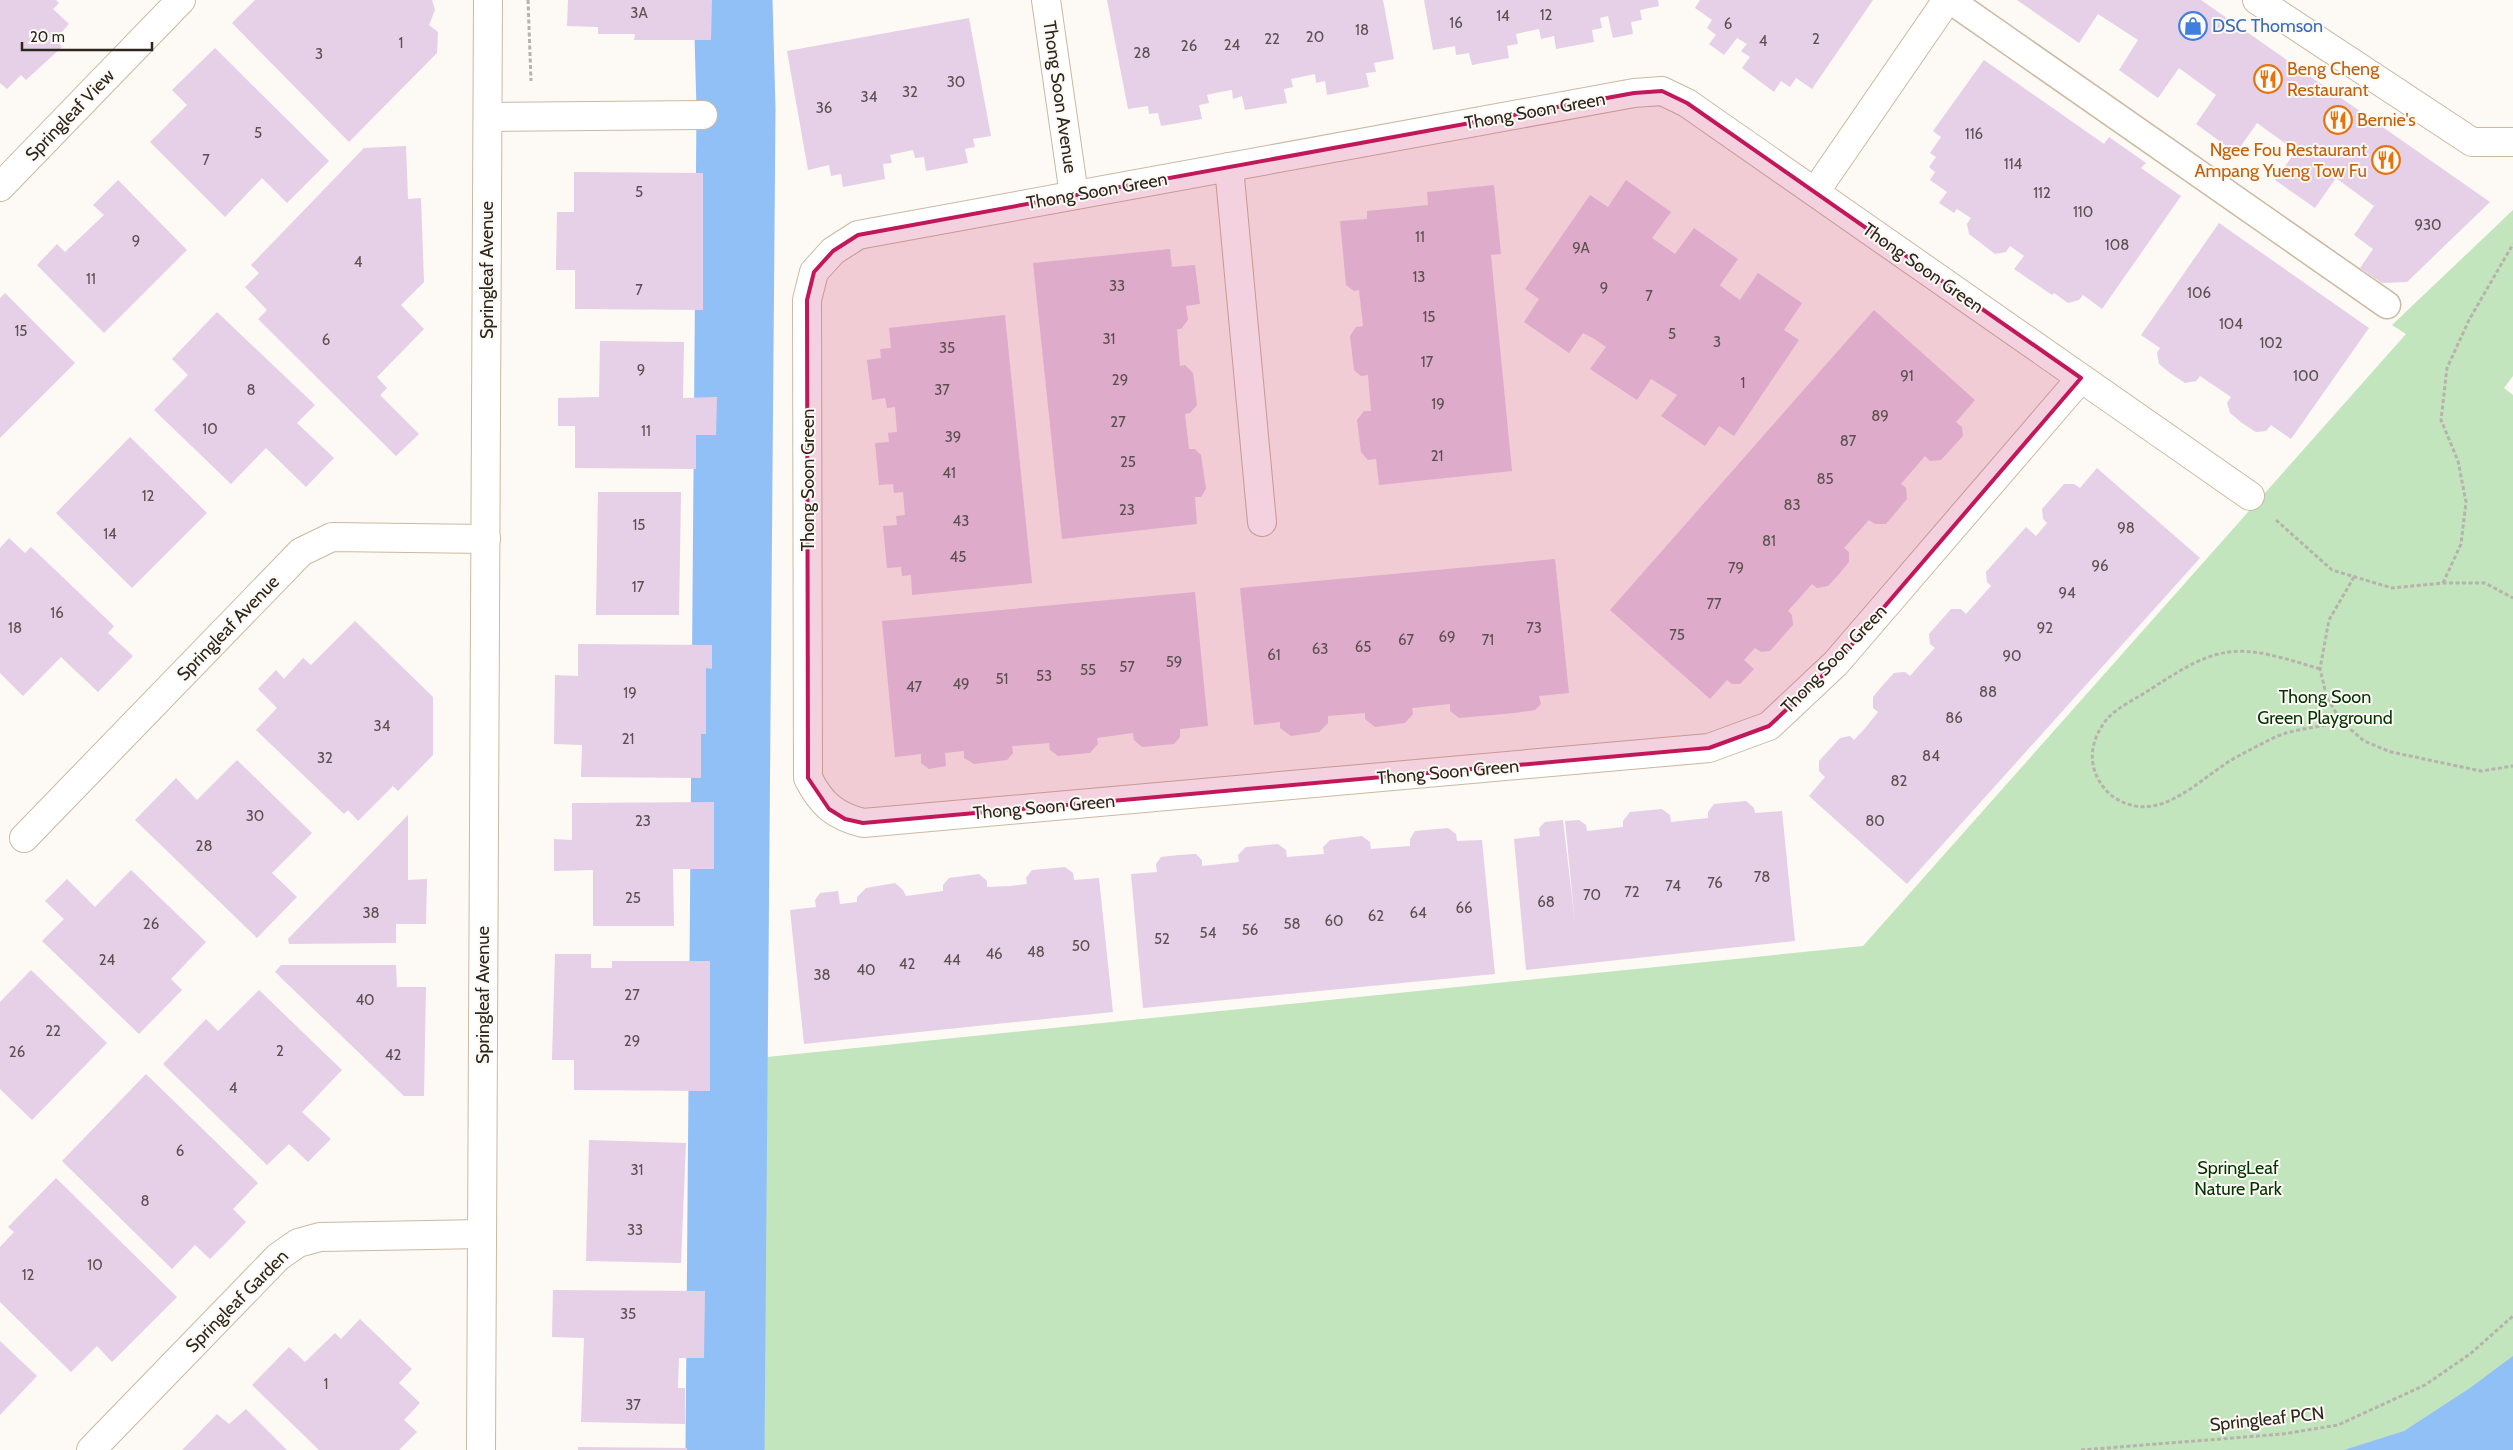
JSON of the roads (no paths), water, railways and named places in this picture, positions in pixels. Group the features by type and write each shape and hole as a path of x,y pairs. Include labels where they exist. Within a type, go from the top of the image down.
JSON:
{"street":[{"name":"Springleaf View","path":"0,187 181,0"},
{"name":"Springleaf Avenue","path":"481,1450 488,0"},
{"name":"Thong Soon Avenue","path":"1046,0 1074,195"},
{"path":"1815,192 1948,0"},
{"path":"2257,0 2472,142 2513,142"},
{"name":"Thong Soon Green","path":"2081,378 1836,663 1769,726 1710,748 863,823 845,819 829,809 817,796 808,778 807,300 814,272 833,251 858,235 1634,93 1662,91 1687,103 1815,192 2250,496"},
{"path":"488,117 703,115"},
{"path":"1229,167 1262,522"},
{"name":"Springleaf Avenue","path":"24,838 301,552 332,537 486,539"},
{"name":"Springleaf Garden","path":"91,1450 278,1257 298,1242 320,1236 482,1234"}],"lane":[{"path":"1948,0 2387,305"}],"water":[{"path":"2513,1356 2513,1450 2344,1450 2404,1431 2470,1388"}],"waterway":[{"path":"725,1450 736,109 733,0"}],"place":[{"name":"DSC Thomson","path":"2193,26"},
{"name":"Beng Cheng Restaurant","path":"2268,79"},
{"name":"Bernie's","path":"2338,120"},
{"name":"Ngee Fou Restaurant Ampang Yueng Tow Fu","path":"2386,160"}],"park label":[{"name":"Thong Soon Green Playground","path":"2325,708"},
{"name":"SpringLeaf Nature Park","path":"2238,1178"}]}
